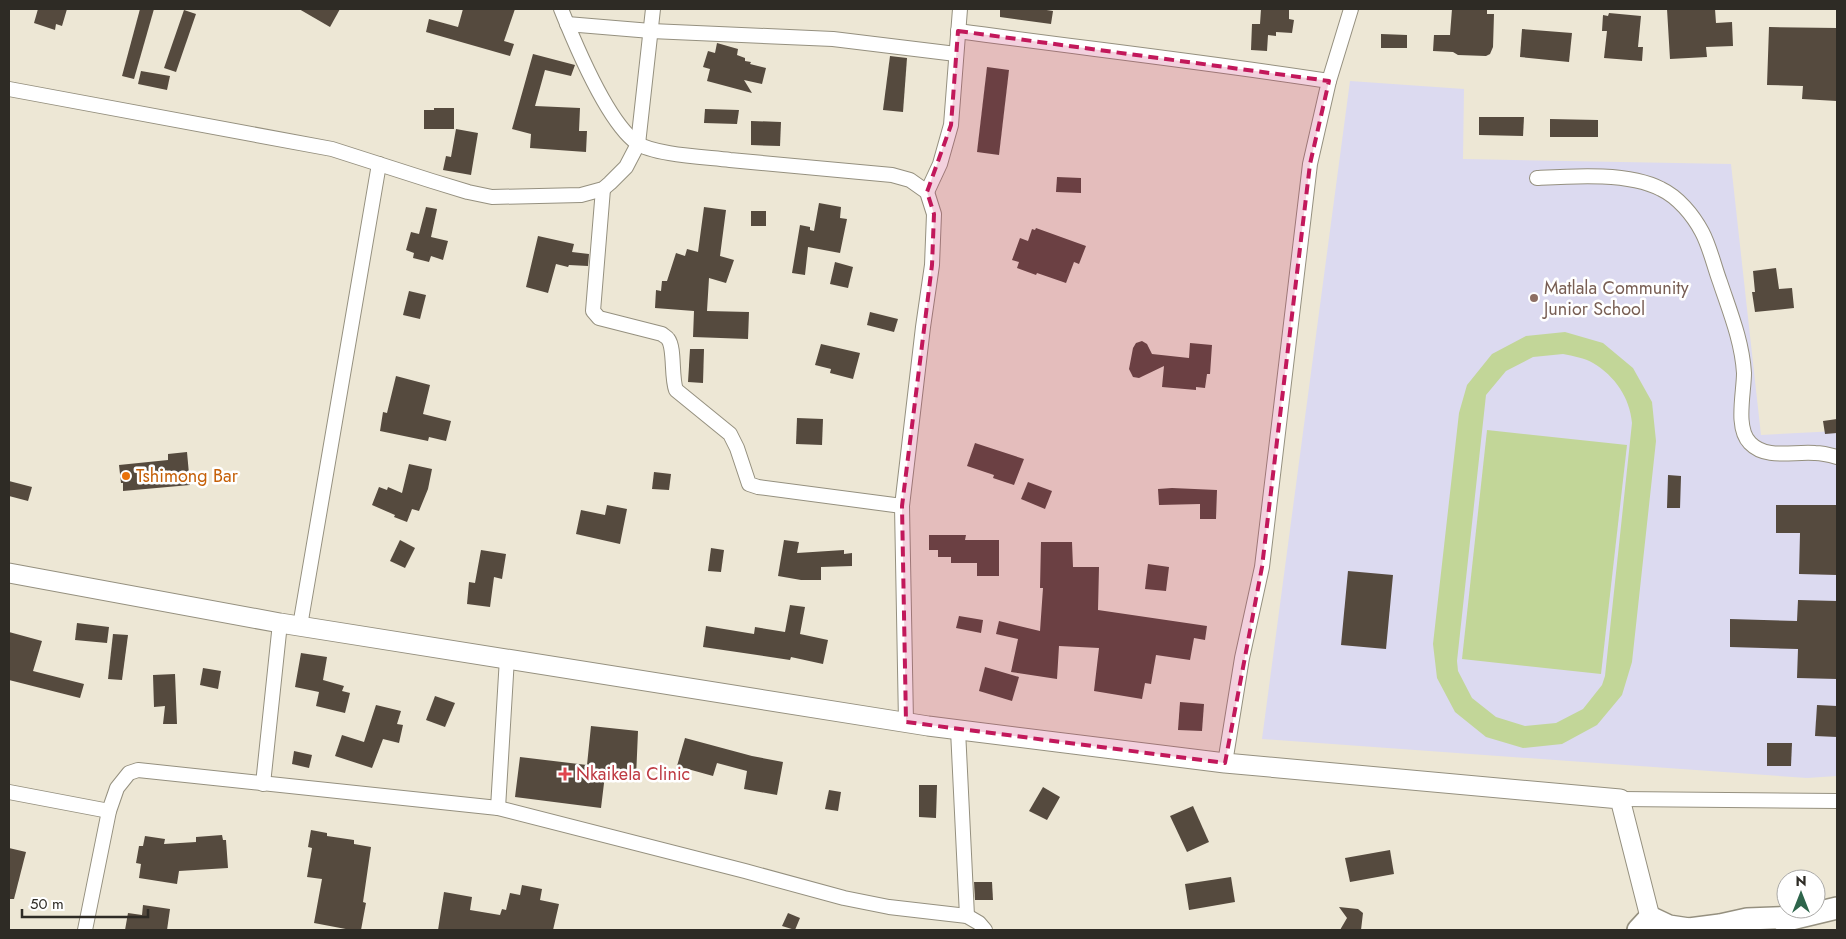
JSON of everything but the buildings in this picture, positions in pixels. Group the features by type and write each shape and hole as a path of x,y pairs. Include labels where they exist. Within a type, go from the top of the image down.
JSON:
{"main road":[{"path":"1648,926 1670,926 1689,929 1747,919 1776,918"},
{"path":"1744,930 1788,919"}],"street":[{"path":"562,9 612,115 623,130 638,144 656,150 697,156 892,175 910,180 926,192 934,214 932,265 902,506 906,722"},
{"path":"9,89 310,144 332,149 468,192 492,197 581,195 603,189 626,167 638,144 653,9"},
{"path":"926,192 940,164 951,125 960,9"},
{"path":"1225,763 1242,658 1262,567 1310,164 1329,80 1351,9"},
{"path":"568,24 650,31 823,38 956,54"},
{"path":"958,31 1329,80"},
{"path":"300,626 379,164"},
{"path":"1537,178 1583,176 1632,180 1660,188 1682,204 1702,232 1738,333 1744,372 1743,435 1750,444 1760,451 1777,454 1815,453 1837,457"},
{"path":"603,189 593,312 598,318 662,334 668,339 671,346 672,382 676,390 730,434 737,448 749,484 758,487 902,506"},
{"path":"9,573 280,623 958,730 1225,763 1620,799 1837,801"},
{"path":"263,784 280,623"},
{"path":"498,808 507,658"},
{"path":"958,730 966,916"},
{"path":"86,930 109,811 117,788 129,772 138,770 498,808 844,898 889,907 966,916 979,923 985,930"},
{"path":"9,792 109,811"},
{"path":"1620,799 1648,926"}],"highlighted area":[{"path":"958,31 1329,81 1310,164 1262,567 1225,763 906,722 902,506 932,265 934,214 927,192 951,125"}],"shaded area":[{"name":"Matlala Community Junior School","path":"1350,81 1464,89 1463,159 1731,164 1761,435 1837,431 1837,776 1807,778 1262,739"}],"green space":[{"path":"1565,332 1603,343 1633,368 1652,402 1656,441 1632,662 1622,695 1597,725 1562,744 1523,748 1486,737 1455,712 1437,678 1433,644 1459,413 1467,385 1492,354 1526,336","holes":["1563,354 1590,361 1608,374 1625,396 1632,423 1605,676 1602,685 1583,709 1556,723 1525,726 1496,717 1472,698 1458,671 1457,661 1486,395 1506,371 1533,357"]},
{"path":"1487,430 1627,445 1601,674 1462,659"}],"place":[{"name":"Matlala Community Junior School","path":"1534,298"},
{"name":"Tshimong Bar","path":"126,476"},
{"name":"Nkaikela Clinic","path":"565,774"}]}
